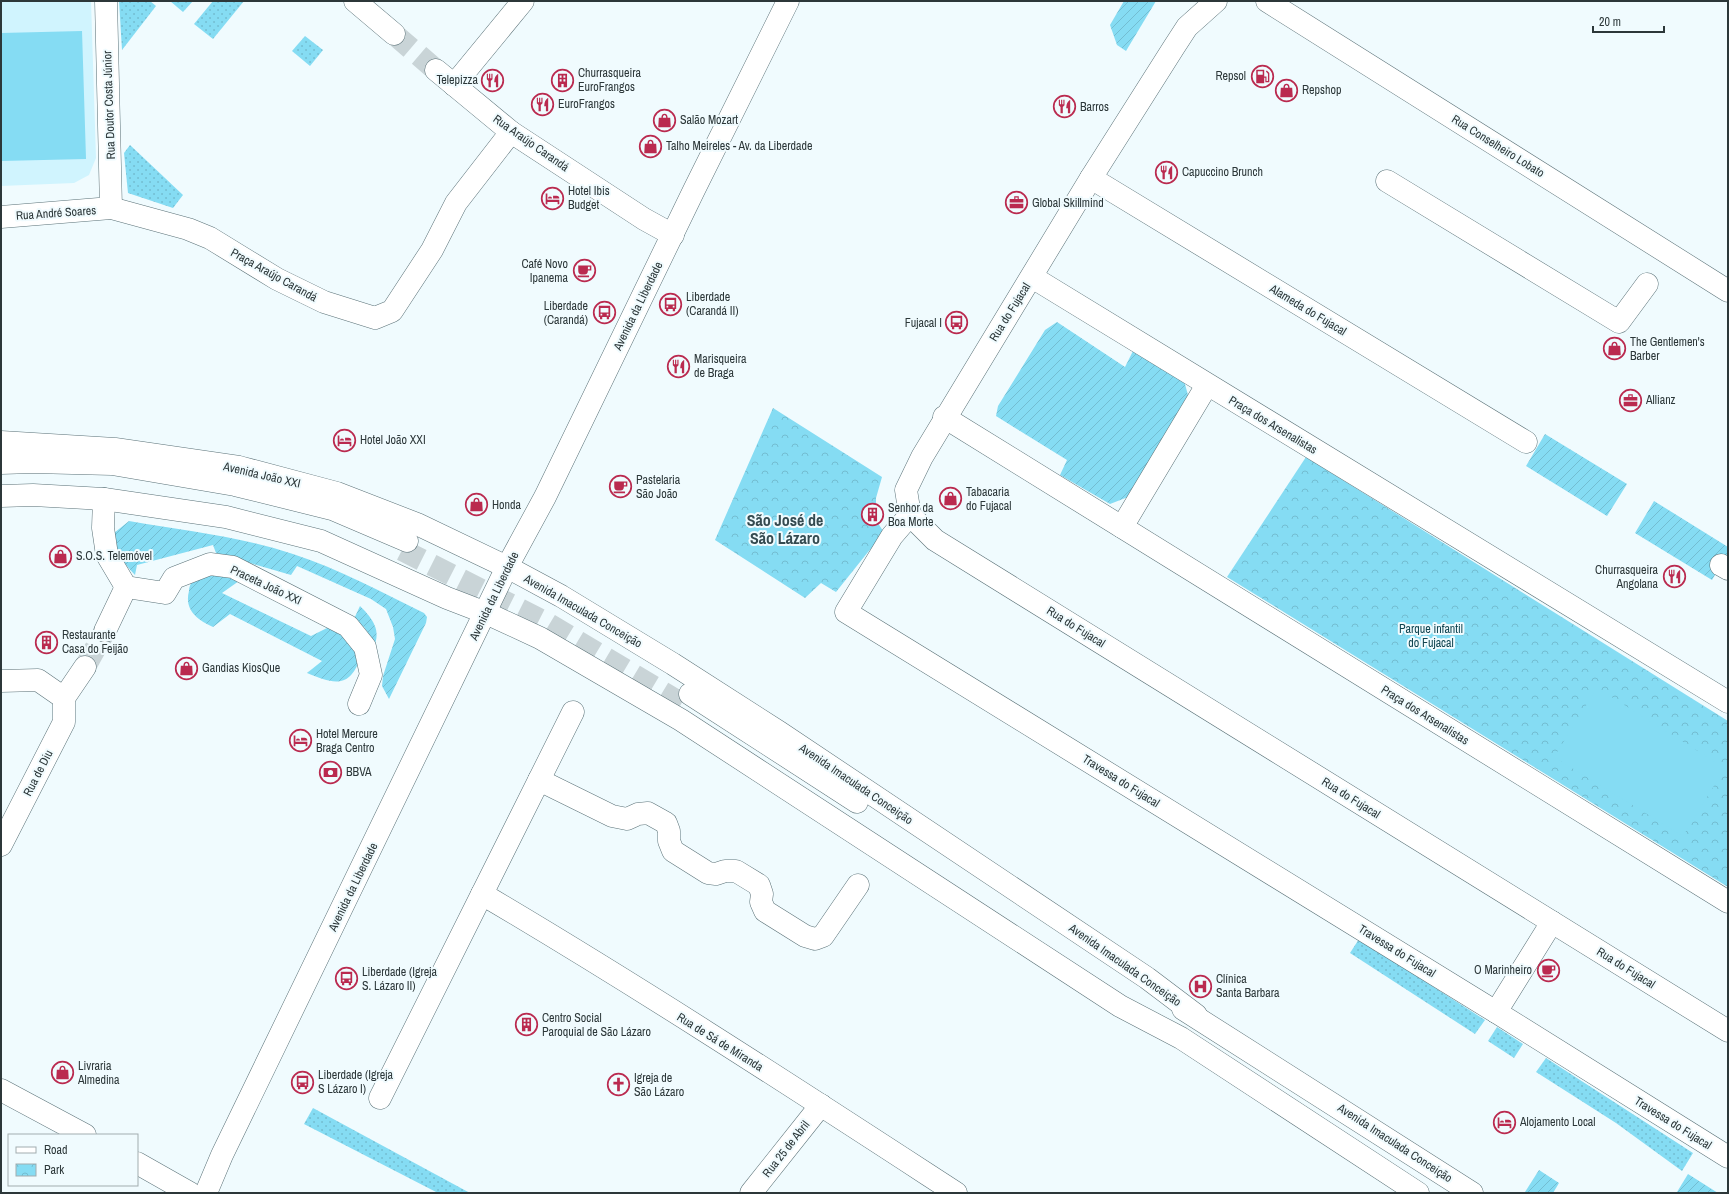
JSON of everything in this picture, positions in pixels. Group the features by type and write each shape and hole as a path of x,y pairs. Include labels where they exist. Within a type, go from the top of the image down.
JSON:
{"main road":[{"name":"Rua Doutor Costa Júnior","path":"106,1 111,208"},
{"path":"355,1 394,34"},
{"path":"454,85 523,1"},
{"name":"Avenida da Liberdade","path":"206,1193 222,1155 507,567 545,497 788,1"},
{"path":"1187,27 1193,1"},
{"path":"1187,27 1216,1"},
{"name":"Rua Conselheiro Lobato","path":"1267,1 1728,291"},
{"name":"Rua do Fujacal","path":"1187,27 1091,178 944,417 906,490 910,515 935,540 1728,1031"},
{"name":"Rua Araújo Carandá","path":"436,70 512,132 644,219 673,235"},
{"name":"Praça Araújo Carandá","path":"111,208 193,231 210,238 276,279 324,302 375,318 392,311 432,250 456,203 512,132"},
{"name":"Alameda do Fujacal","path":"1091,178 1526,442"},
{"path":"1387,182 1619,322 1646,284"},
{"name":"Rua André Soares","path":"1,217 111,208"},
{"name":"Praça dos Arsenalistas","path":"1032,276 1728,702"},
{"path":"1122,527 1207,384"},
{"name":"Praça dos Arsenalistas","path":"944,417 1728,902"},
{"name":"Avenida João XXI","path":"1,442 115,449 239,468 337,493 417,524 507,567"},
{"name":"Avenida João XXI","path":"1,463 33,462 112,464 235,485 332,510 405,546 230,497 109,478 31,474 1,476"},
{"path":"1,496 32,494 104,499 226,517 321,541 447,598 486,613"},
{"path":"104,499 103,528 107,555 126,587 105,631"},
{"name":"Travessa do Fujacal","path":"910,515 892,536 846,612 1496,1012 1728,1157"},
{"name":"Praceta João XXI","path":"126,587 165,593 174,578 210,564 233,568 348,626 365,647 371,675 359,704"},
{"name":"Avenida Imaculada Conceição","path":"507,567 562,596 779,732 1147,978 1196,1015 1472,1193"},
{"name":"Avenida Imaculada Conceição","path":"486,613 540,638 681,720 1120,1006 1181,1038"},
{"path":"1,680 38,680 64,698 85,666"},
{"name":"Rua de Diu","path":"1,845 64,722 64,698"},
{"name":"Avenida Imaculada Conceição","path":"1196,1015 1136,984 687,699 1131,999 1181,1038 1418,1193"},
{"path":"380,1098 573,712"},
{"path":"539,780 612,816 627,818 638,814 648,813 666,823 673,851 708,873 716,874 725,871 736,871 759,885 762,894 761,902 765,911 805,936 815,939 823,936 858,885"},
{"name":"Rua de Sá de Miranda","path":"482,894 540,928 956,1193"},
{"path":"1496,1012 1552,922"},
{"path":"1,1090 83,1134"},
{"name":"Rua 25 de Abril","path":"751,1193 820,1105"},
{"path":"138,1164 190,1193"}],"shaded area":[{"path":"1,1 91,1 96,158 89,175 74,183 1,186"}],"green space":[{"path":"119,1 150,1 156,6 122,50"},
{"path":"170,1 193,1 183,12"},
{"path":"213,1 244,1 213,39 194,24"},
{"path":"1124,1 1156,1 1126,51 1117,45 1110,25"},
{"path":"82,31 86,159 1,161 1,33"},
{"path":"305,36 323,50 310,66 292,51"},
{"path":"130,145 183,195 173,208 128,193 124,153"},
{"path":"1057,322 1125,367 1134,349 1183,377 1188,395 1128,497 1110,504 1060,475 1067,460 996,416 998,406 1045,330"},
{"path":"773,408 882,477 876,498 876,511 867,510 867,519 876,520 885,534 868,552 836,592 821,583 805,598 715,540"},
{"path":"1545,434 1627,484 1607,516 1526,466"},
{"name":"Parque infantil do Fujacal","path":"1306,457 1728,721 1728,887 1227,577"},
{"path":"1654,501 1728,547 1728,553 1712,580 1635,533"},
{"path":"129,521 232,538 293,554 343,574 424,613 427,617 426,623 389,699 382,686 383,676 395,639 393,627 386,609 371,599 297,566 291,575 216,553 213,545 137,565 135,575 120,556 116,546 114,533"},
{"path":"217,572 239,581 222,593 311,636 331,626 341,629 360,658 351,675 340,681 333,681 325,680 307,673 322,661 230,614 213,627 197,618 193,614 188,604 190,585 193,580 198,577"},
{"path":"360,606 371,618 376,628 377,633 375,644 364,627 353,621"},
{"path":"1597,688 1725,768 1683,836 1554,757"},
{"path":"1359,939 1485,1020 1475,1034 1350,953"},
{"path":"1497,1027 1523,1044 1514,1058 1488,1041"},
{"path":"1546,1058 1693,1153 1682,1171 1616,1123 1536,1072"},
{"path":"313,1108 470,1193 438,1193 304,1124"},
{"path":"1539,1170 1559,1183 1553,1193 1525,1192"},
{"path":"1688,1174 1718,1193 1677,1192"}],"tunnel":[{"path":"394,34 436,70"},
{"path":"402,550 547,623 684,705"},
{"path":"85,667 105,631"}],"place":[{"name":"Repsol","path":"1262,76"},
{"name":"Telepizza","path":"493,80"},
{"name":"Churrasqueira EuroFrangos","path":"563,80"},
{"name":"Repshop","path":"1286,90"},
{"name":"EuroFrangos","path":"542,104"},
{"name":"Barros","path":"1064,107"},
{"name":"Salão Mozart","path":"665,120"},
{"name":"Talho Meireles - Av. da Liberdade","path":"650,146"},
{"name":"Capuccino Brunch","path":"1166,172"},
{"name":"Hotel Ibis Budget","path":"552,198"},
{"name":"Global Skillmind","path":"1016,203"},
{"name":"Café Novo Ipanema","path":"584,271"},
{"name":"Liberdade (Carandá II)","path":"671,304"},
{"name":"Liberdade (Carandá)","path":"604,313"},
{"name":"Fujacal I","path":"957,323"},
{"name":"The Gentlemen's Barber","path":"1614,349"},
{"name":"Marisqueira de Braga","path":"679,366"},
{"name":"Allianz","path":"1631,400"},
{"name":"Hotel João XXI","path":"344,440"},
{"name":"Pastelaria São João","path":"620,487"},
{"name":"Tabacaria do Fujacal","path":"950,499"},
{"name":"Honda","path":"476,505"},
{"name":"Senhor da Boa Morte","path":"872,515"},
{"name":"S.O.S. Telemóvel","path":"61,556"},
{"name":"Churrasqueira Angolana","path":"1674,577"},
{"name":"Restaurante Casa do Feijão","path":"46,642"},
{"name":"Gandias KiosQue","path":"186,668"},
{"name":"Hotel Mercure Braga Centro","path":"300,741"},
{"name":"BBVA","path":"330,772"},
{"name":"O Marinheiro","path":"1548,970"},
{"name":"Liberdade (Igreja S. Lázaro II)","path":"346,979"},
{"name":"Clínica Santa Barbara","path":"1201,986"},
{"name":"Centro Social Paroquial de São Lázaro","path":"527,1025"},
{"name":"Livraria Almedina","path":"63,1073"},
{"name":"Liberdade (Igreja S Lázaro I)","path":"303,1082"},
{"name":"Igreja de São Lázaro","path":"619,1085"},
{"name":"Alojamento Local","path":"1505,1122"}],"district":[{"name":"São José de São Lázaro","path":"785,529"}]}
